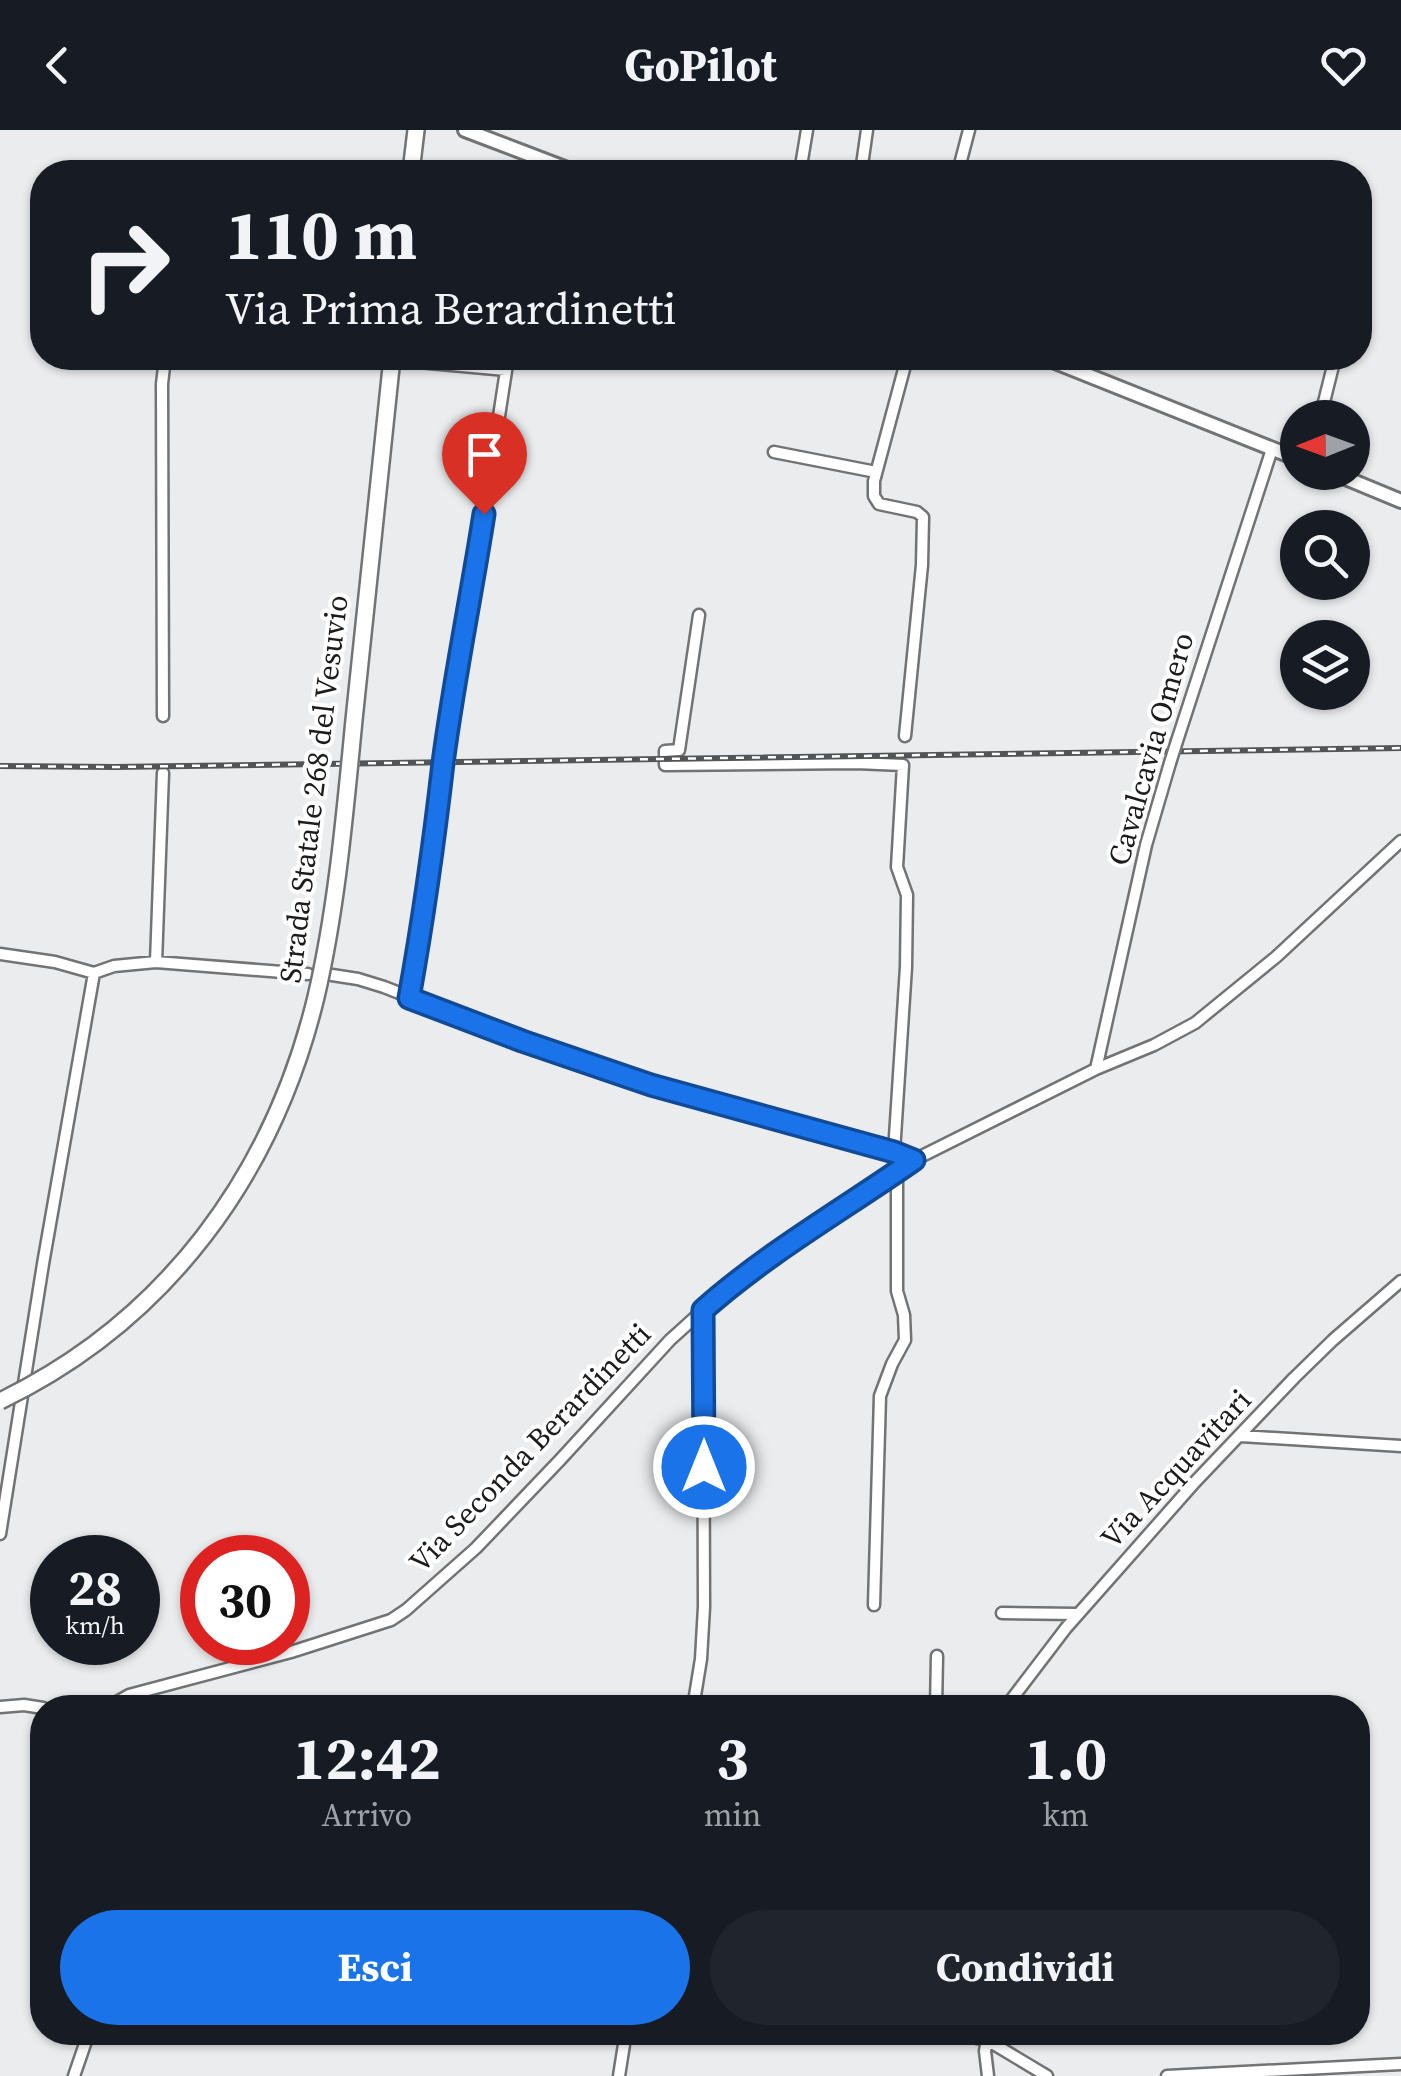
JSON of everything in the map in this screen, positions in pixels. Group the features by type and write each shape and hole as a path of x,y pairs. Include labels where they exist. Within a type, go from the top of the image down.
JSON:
{"highway":[{"path":"412,160 416,130"},
{"name":"Strada Statale 268 del Vesuvio","path":"0,1401 98,1342 180,1267 256,1160 295,1068 316,997 336,888 391,370"}],"main road":[{"path":"464,130 526,160"},
{"path":"1075,370 1280,452"},
{"path":"1370,488 1401,500"}],"street":[{"path":"802,160 806,130"},
{"path":"863,160 867,130"},
{"path":"961,160 969,130"},
{"path":"163,716 164,370"},
{"path":"409,998 506,370"},
{"path":"904,370 876,472 874,496 879,504 917,512 923,517 906,736"},
{"path":"1325,400 1333,370"},
{"name":"Cavalcavia Omero","path":"1096,1069 1149,834 1272,449"},
{"path":"774,452 876,472"},
{"path":"699,615 679,750 665,751 665,765 903,765 897,867 907,895 906,967 894,1152"},
{"path":"156,962 163,774"},
{"name":"Via Seconda Berardinetti","path":"127,1695 276,1656 391,1620 406,1610 476,1548 670,1340 722,1293 914,1160 1195,1023 1276,956 1401,841"},
{"path":"0,954 55,962 94,973 114,966 156,962 308,974"},
{"path":"0,1534 94,973"},
{"path":"332,975 358,979 651,1085 914,1160"},
{"path":"874,1605 880,1396 905,1340 904,1315 897,1291 897,1172"},
{"name":"Via Acquavitari","path":"1014,1695 1078,1614 1195,1482 1320,1352 1401,1281"},
{"path":"695,1695 704,1606 703,1310"},
{"path":"1240,1436 1401,1446"},
{"path":"1002,1613 1078,1614"},
{"path":"936,1656 936,1695"},
{"path":"0,1707 30,1707"},
{"path":"74,2076 85,2045"},
{"path":"620,2076 624,2045"},
{"path":"986,2045 988,2076"},
{"path":"995,2045 1047,2076"},
{"path":"1167,2076 1401,2064"}],"railway":[{"path":"0,766 1401,748"}],"route":[{"path":"484,514 409,998 651,1085 914,1160 779,1252 703,1310 704,1467"}]}
